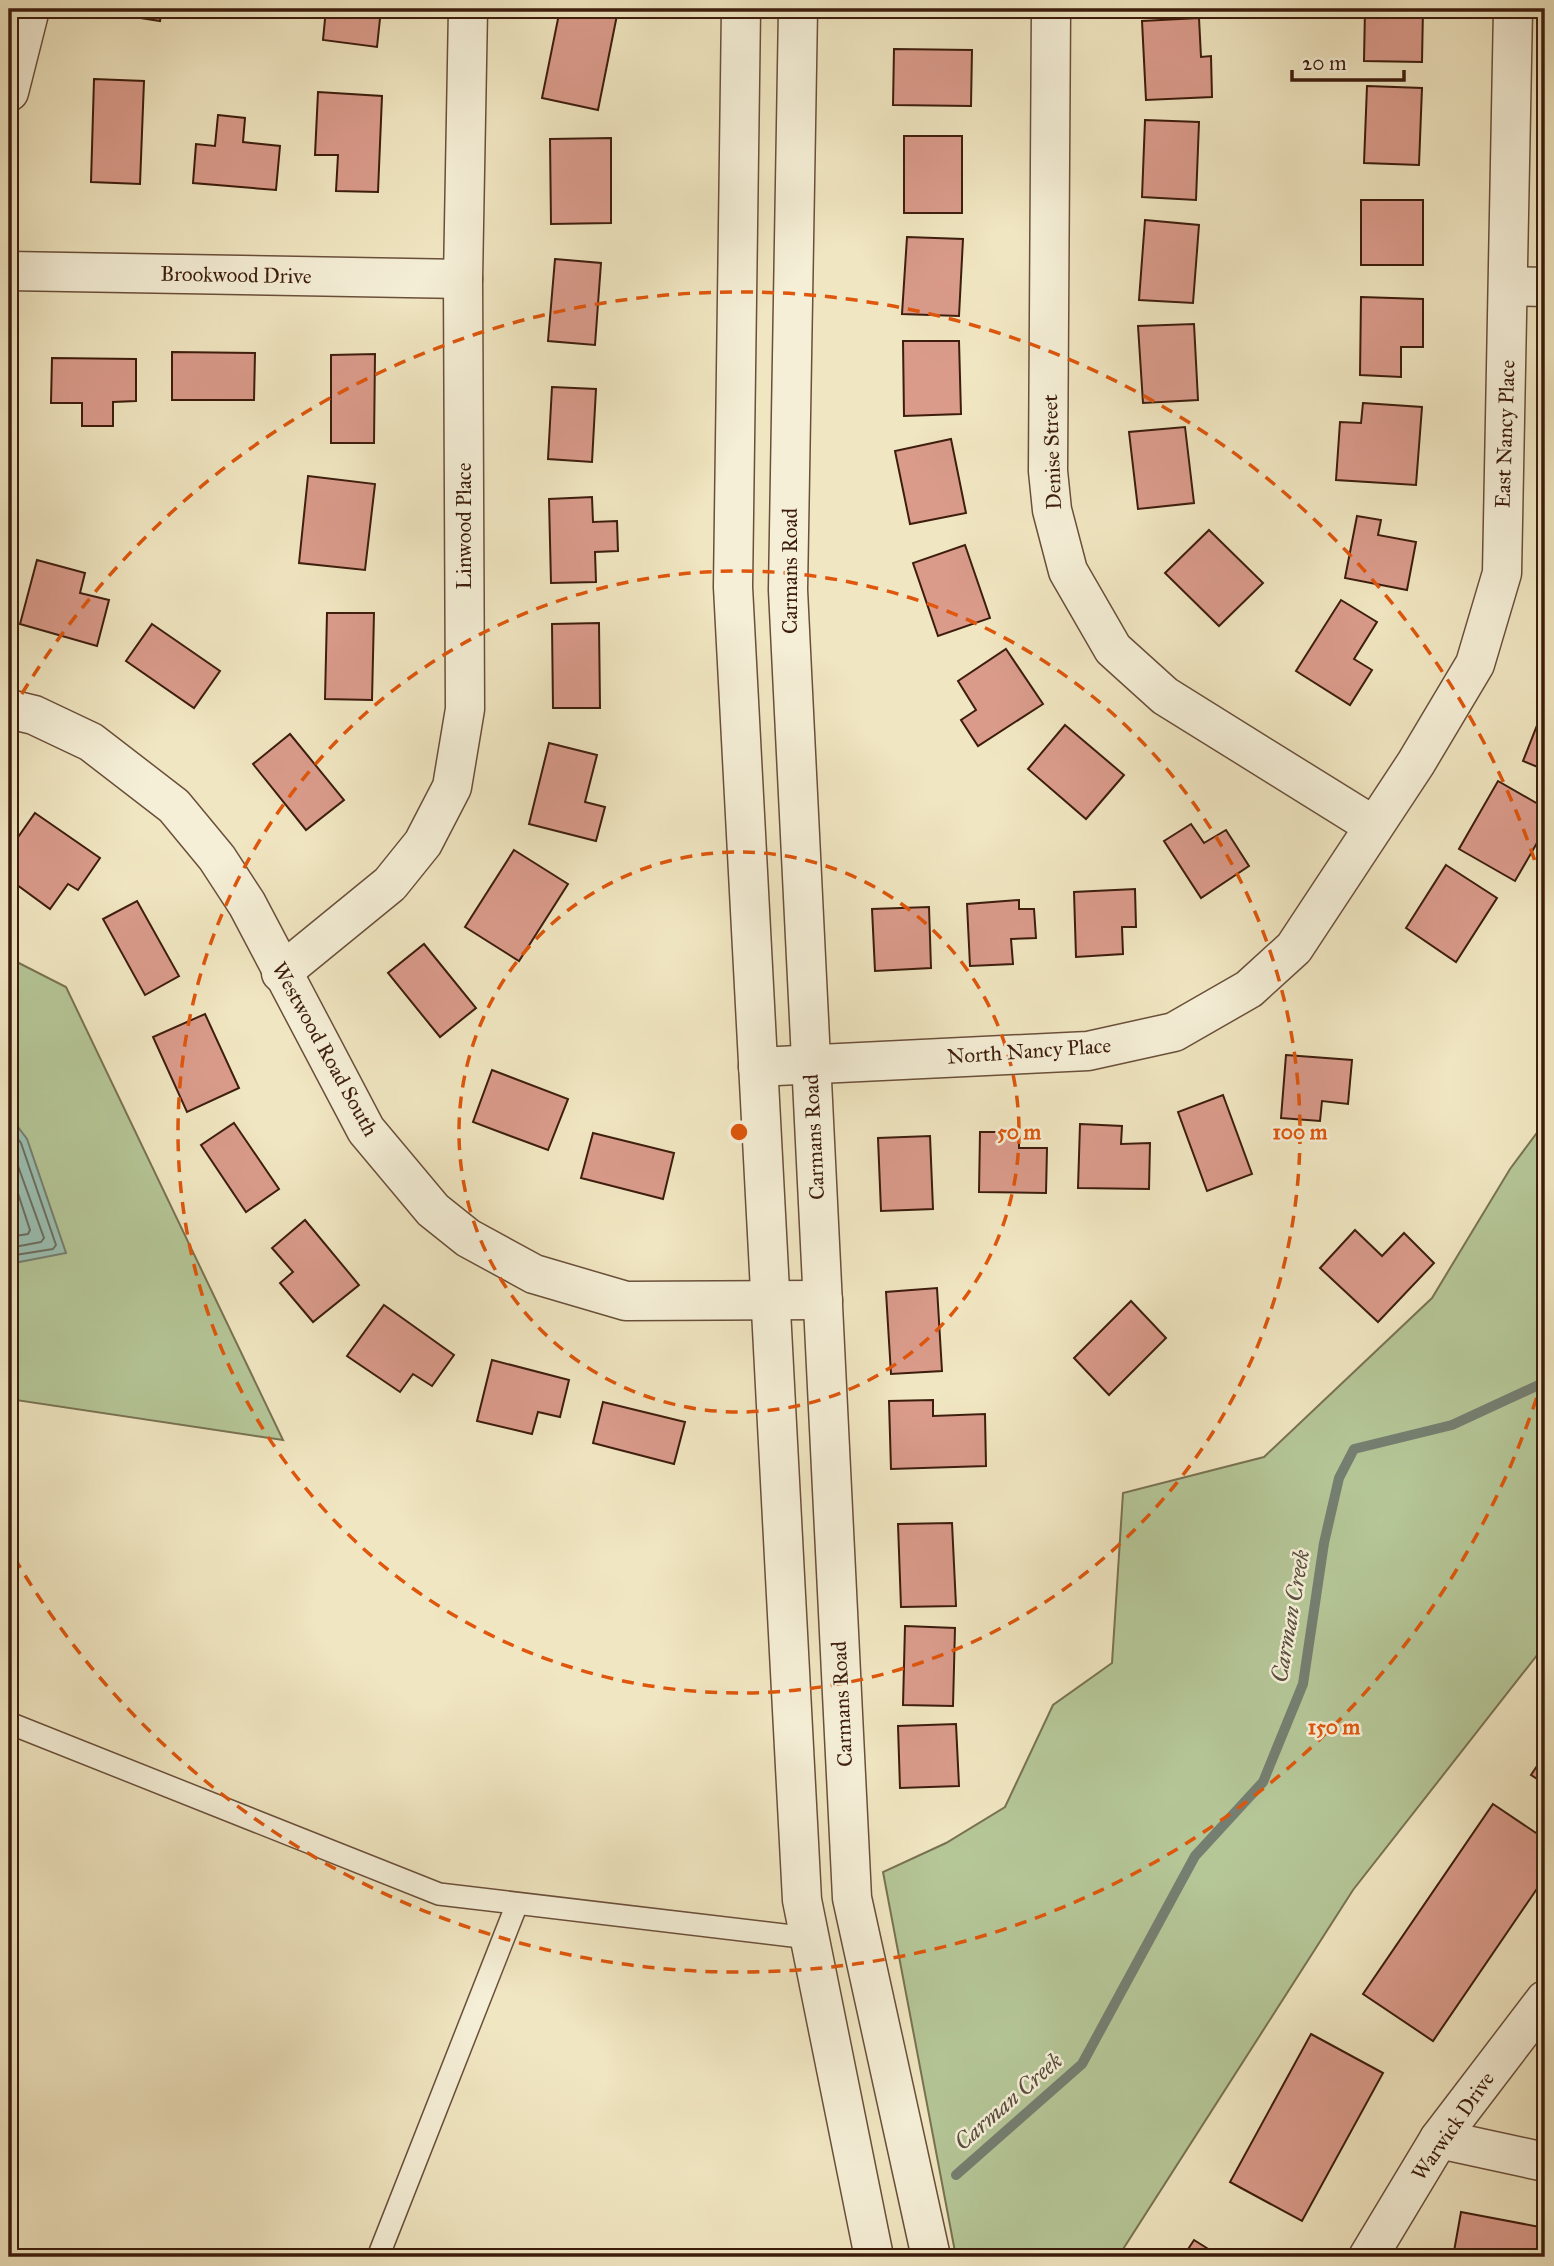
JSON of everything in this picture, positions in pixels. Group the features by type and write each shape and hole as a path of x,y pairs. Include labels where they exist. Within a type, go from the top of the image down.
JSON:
{"street":[{"path":"9,92 30,9"},
{"name":"Linwood Place","path":"281,973 390,884 423,843 452,788 465,709 463,279 468,9"},
{"path":"741,9 733,587 802,1900 874,2257"},
{"name":"Carmans Road","path":"798,9 788,590 852,1898 931,2257"},
{"name":"Denise Street","path":"1051,9 1048,471 1052,510 1069,571 1113,649 1165,696 1374,826"},
{"name":"East Nancy Place","path":"1374,826 1475,664 1502,573 1527,286 1513,9"},
{"name":"Brookwood Drive","path":"9,271 463,279"},
{"name":"Westwood Road South","path":"9,709 34,715 91,743 174,806 217,858 247,904 366,1130 433,1210 468,1238 534,1274 626,1301 823,1300"},
{"name":"North Nancy Place","path":"758,1067 1088,1051 1174,1032 1248,989 1294,948 1374,826"},
{"name":"Warwick Drive","path":"1368,2257 1439,2139 1545,2000"},
{"path":"1439,2139 1545,2162"}],"lane":[{"path":"9,1723 439,1894 809,1938"},
{"path":"378,2257 517,1904"}],"green space":[{"path":"9,958 66,987 283,1440 9,1399"},
{"path":"1545,1122 1545,1645 1353,1890 1118,2257 956,2257 883,1872 946,1843 1005,1807 1053,1705 1112,1663 1123,1493 1264,1457 1432,1298 1510,1169"}],"water":[{"path":"9,1115 27,1139 66,1253 9,1264"}],"building":[{"path":"116,9 162,9 160,21 115,14"},
{"path":"326,9 381,9 377,47 323,40"},
{"path":"560,9 584,9 617,15 598,110 542,98"},
{"path":"1365,9 1423,9 1422,62 1364,61"},
{"path":"1199,18 1201,57 1211,56 1212,97 1146,100 1142,21"},
{"path":"894,49 972,50 971,106 893,105"},
{"path":"94,79 144,81 140,184 91,182"},
{"path":"1367,86 1422,88 1419,165 1364,163"},
{"path":"318,92 382,96 378,192 336,191 338,155 315,155"},
{"path":"218,115 245,118 243,142 280,146 276,190 193,183 196,144 215,146"},
{"path":"1145,120 1199,122 1196,200 1142,197"},
{"path":"904,136 962,136 962,213 904,213"},
{"path":"611,138 611,223 551,224 550,139"},
{"path":"1361,200 1423,200 1423,265 1361,265"},
{"path":"1145,220 1199,225 1193,303 1139,300"},
{"path":"907,237 963,239 959,316 902,314"},
{"path":"555,259 601,263 595,345 548,341"},
{"path":"1361,297 1423,299 1423,347 1401,347 1401,377 1360,375"},
{"path":"1194,324 1198,400 1143,403 1138,326"},
{"path":"903,341 959,341 961,414 904,416"},
{"path":"9,351 17,351 14,417 9,417"},
{"path":"172,352 255,353 254,400 172,400"},
{"path":"375,354 374,443 331,443 331,355"},
{"path":"52,358 136,359 136,401 113,402 113,426 82,426 82,403 51,403"},
{"path":"552,387 596,389 592,462 548,459"},
{"path":"1363,403 1422,407 1416,485 1336,480 1340,422 1361,423"},
{"path":"1185,427 1194,503 1138,509 1129,432"},
{"path":"951,439 966,513 910,524 895,451"},
{"path":"308,476 375,484 365,570 299,563"},
{"path":"592,497 593,522 617,521 618,551 595,552 596,582 551,583 549,499"},
{"path":"1357,516 1381,520 1378,535 1416,542 1407,590 1345,578"},
{"path":"1209,530 1263,583 1219,626 1165,573"},
{"path":"965,545 990,618 938,636 913,563"},
{"path":"37,560 85,573 80,593 109,600 97,646 20,624"},
{"path":"1341,600 1377,622 1354,659 1372,670 1350,705 1296,671"},
{"path":"327,613 374,613 372,700 325,699"},
{"path":"599,623 600,708 553,708 552,624"},
{"path":"152,624 220,671 194,708 126,661"},
{"path":"1006,649 1043,704 978,746 961,720 976,710 958,681"},
{"path":"1545,705 1545,770 1523,761"},
{"path":"1065,725 1124,775 1086,819 1028,769"},
{"path":"290,734 344,800 306,830 253,764"},
{"path":"549,743 597,755 585,802 605,807 596,841 529,824"},
{"path":"1498,781 1545,808 1545,829 1515,881 1459,849"},
{"path":"35,813 100,858 78,890 68,884 50,909 9,879 9,850"},
{"path":"1191,824 1204,843 1226,830 1249,866 1201,898 1164,841"},
{"path":"514,850 568,884 519,961 465,927"},
{"path":"1446,865 1497,898 1456,962 1406,928"},
{"path":"1135,889 1136,927 1122,927 1123,954 1076,957 1074,892"},
{"path":"1019,900 1019,909 1034,909 1036,938 1011,939 1013,964 970,966 967,904"},
{"path":"137,901 179,976 145,995 103,919"},
{"path":"929,907 931,968 875,971 872,909"},
{"path":"424,944 476,1008 440,1037 388,973"},
{"path":"205,1014 239,1088 187,1112 153,1037"},
{"path":"1286,1055 1352,1060 1348,1104 1322,1101 1320,1121 1281,1118"},
{"path":"492,1070 568,1099 548,1150 473,1122"},
{"path":"1223,1095 1252,1174 1207,1191 1178,1112"},
{"path":"234,1123 279,1189 246,1212 201,1145"},
{"path":"1080,1124 1122,1126 1121,1144 1150,1143 1149,1189 1078,1188"},
{"path":"980,1132 1019,1132 1019,1148 1047,1148 1046,1193 979,1192"},
{"path":"593,1133 674,1153 663,1199 581,1178"},
{"path":"930,1136 933,1209 881,1211 878,1138"},
{"path":"305,1220 359,1285 313,1322 280,1283 293,1272 272,1248"},
{"path":"1355,1230 1382,1256 1404,1233 1434,1263 1378,1322 1320,1268"},
{"path":"937,1288 942,1371 891,1374 886,1292"},
{"path":"1131,1301 1166,1338 1109,1395 1074,1358"},
{"path":"384,1305 454,1355 432,1386 413,1374 400,1392 347,1356"},
{"path":"492,1360 569,1380 560,1417 538,1412 532,1434 477,1421"},
{"path":"933,1400 933,1416 985,1414 986,1466 891,1469 889,1401"},
{"path":"603,1402 685,1422 674,1464 593,1443"},
{"path":"952,1523 956,1606 901,1607 898,1524"},
{"path":"905,1626 955,1628 953,1706 903,1705"},
{"path":"956,1724 959,1786 900,1788 898,1726"},
{"path":"1545,1754 1545,1784 1531,1775"},
{"path":"1493,1804 1545,1839 1545,1877 1433,2041 1363,1994"},
{"path":"1311,2034 1383,2073 1302,2221 1230,2182"},
{"path":"1461,2212 1545,2228 1545,2257 1453,2257"},
{"path":"1194,2240 1221,2257 1183,2257"}],"waterway":[{"name":"Carman Creek","path":"956,2175 1082,2064 1195,1856 1263,1782 1303,1684 1324,1543 1339,1478 1354,1449 1452,1425 1543,1383 1545,1378"}]}
